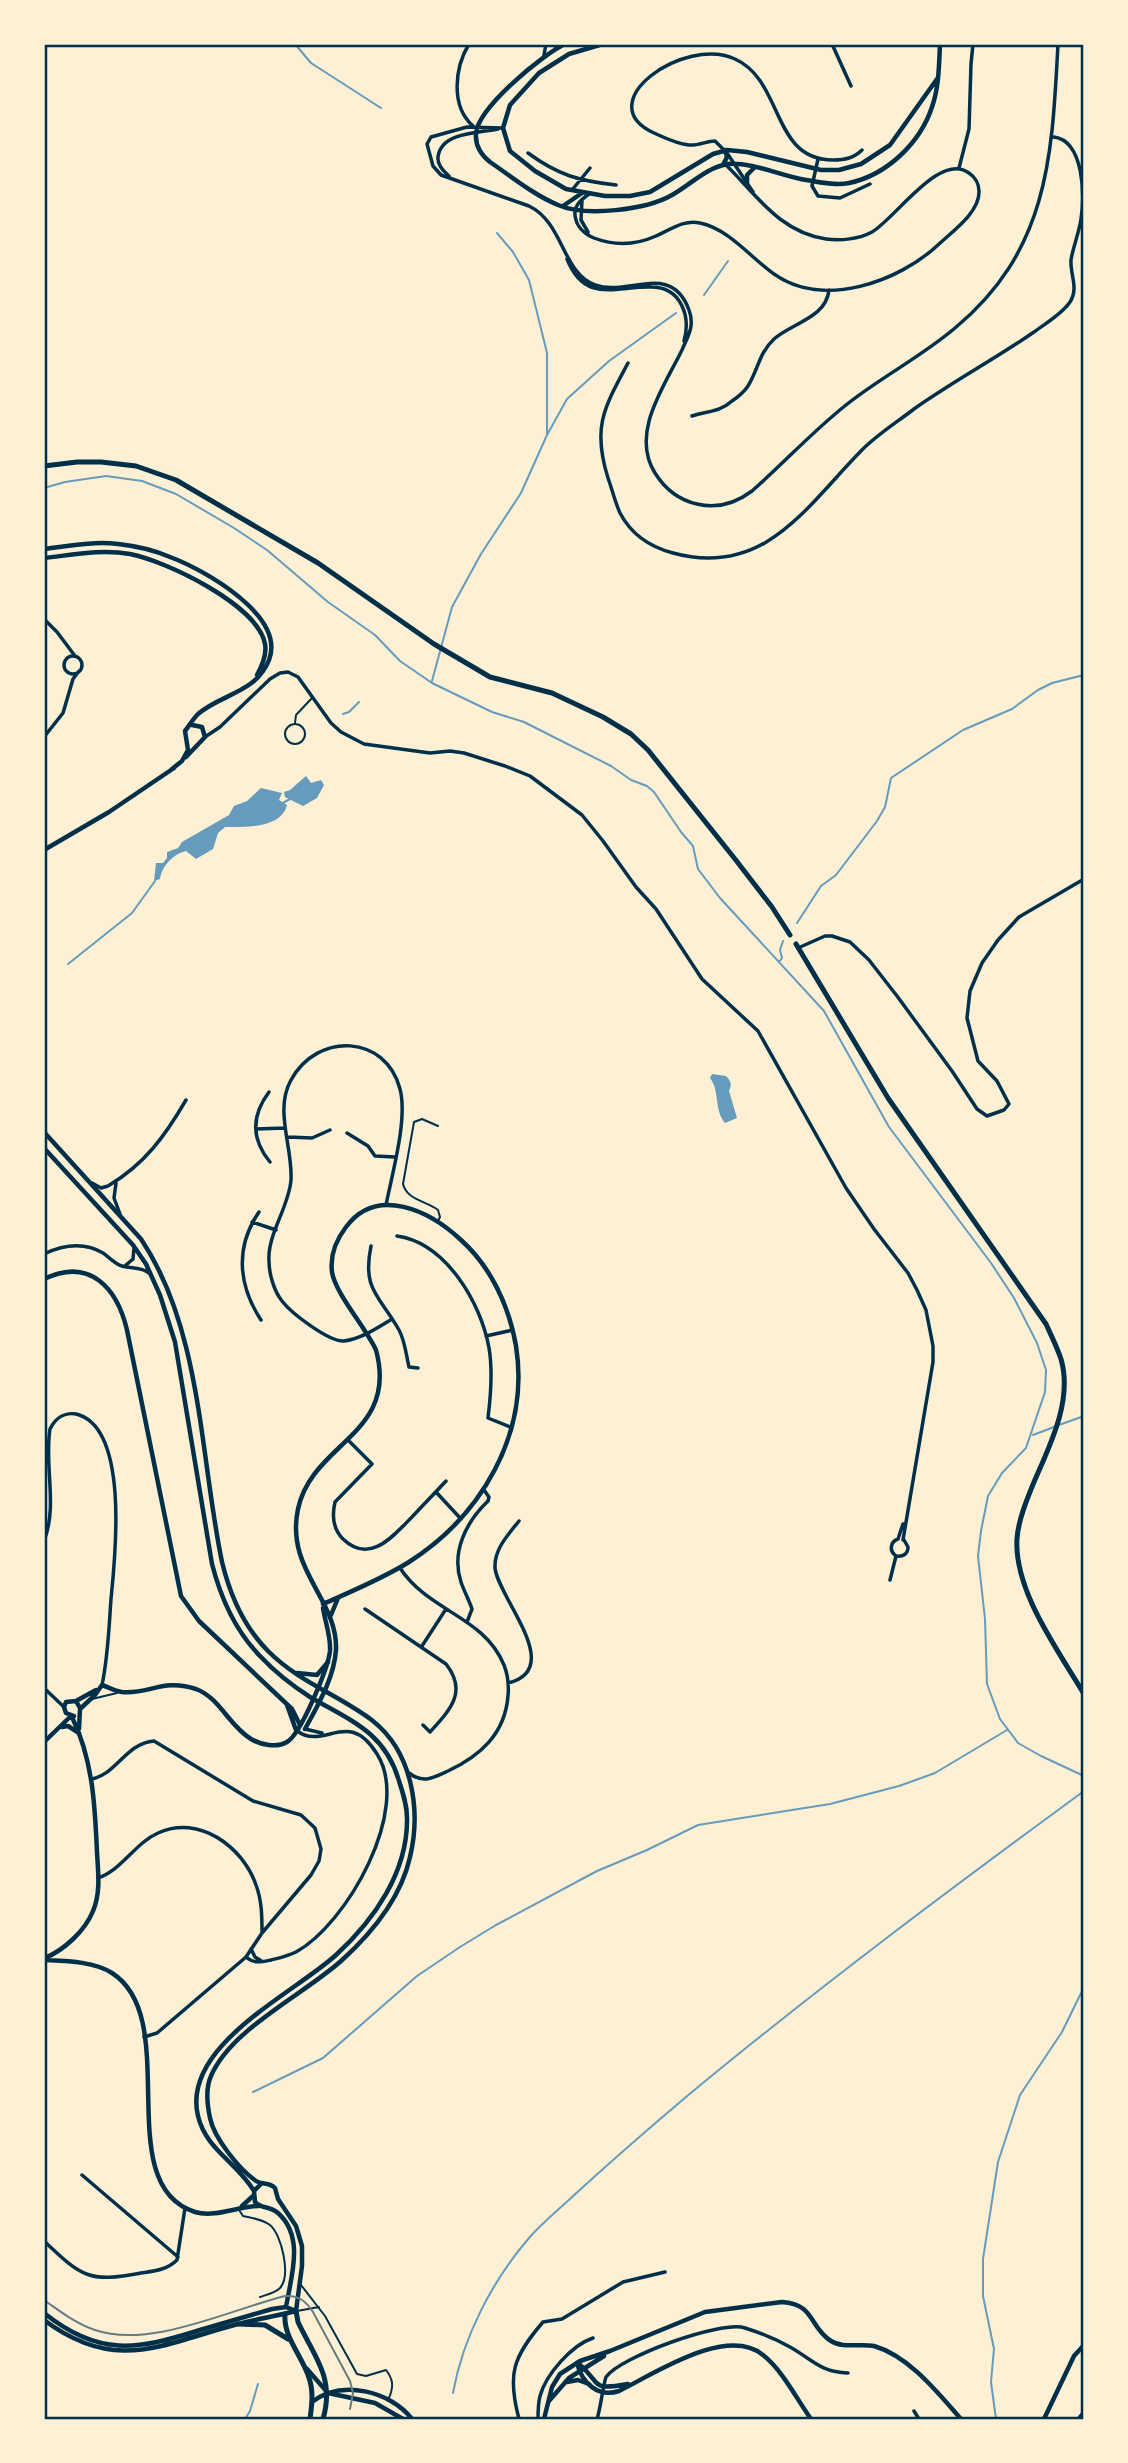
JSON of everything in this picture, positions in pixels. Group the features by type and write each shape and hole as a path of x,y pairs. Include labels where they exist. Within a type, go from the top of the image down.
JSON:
{"main road":[{"path":"44,466 65,462 101,462 136,466 176,480 318,563 441,648 490,677 552,693 603,717 631,734 669,776 772,907 790,935"},
{"path":"797,946 888,1098 1046,1324 1061,1360 1063,1384 1055,1434 1028,1496 1017,1538 1023,1583 1049,1635 1084,1694"},
{"path":"286,2310 285,2327 311,2382 313,2402 310,2419"},
{"path":"296,2311 298,2322 326,2381 328,2393 323,2419"},
{"path":"239,2324 254,2323 270,2327 283,2334 295,2347"}],"street":[{"path":"456,130 463,114 457,75 469,44"},
{"path":"544,56 548,44 559,47"},
{"path":"565,44 544,56 506,91 476,127 478,147 487,160 532,191 562,207 625,210 672,195 705,173 724,165 734,164 813,181 848,183 889,165 908,148 932,107 939,75 940,44"},
{"path":"603,44 569,54 539,73 510,105 503,128 508,147 515,156 535,171 570,190 589,194 631,196 650,192 725,150 743,151 815,169 846,169 861,164 882,152 899,134 939,75"},
{"path":"832,44 851,86"},
{"path":"959,169 969,129 974,44"},
{"path":"503,128 476,127 431,137 428,141 433,166 438,173 541,212 550,222 579,273 596,286 607,288 660,283 677,292 687,305 692,320 691,333 649,421 646,444 648,460 664,485 683,499 704,505 729,503 752,491 848,404 957,327 988,295 1012,261 1031,226 1044,188 1053,137 1058,44"},
{"path":"715,141 687,145 658,135 638,122 631,106 638,90 665,66 699,53 722,54 739,60 753,73 775,106 791,141 804,154 818,159 847,159 862,150"},
{"path":"463,114 476,127"},
{"path":"454,179 439,166 438,159 443,145 457,137 503,128"},
{"path":"437,136 443,145"},
{"path":"628,363 606,406 600,445 615,501 629,528 650,544 667,552 687,556 730,555 768,542 789,528 859,452 878,436 927,400 999,356 1069,304 1074,290 1071,267 1081,220 1082,189 1072,147 1063,139 1053,137"},
{"path":"715,141 725,150 763,206"},
{"path":"715,141 718,145 717,153"},
{"path":"429,150 435,153 440,151"},
{"path":"724,165 725,150"},
{"path":"528,153 552,170 582,181 616,185"},
{"path":"818,159 813,181 816,195 828,198 846,196 870,184"},
{"path":"582,181 579,225 593,237 618,244 632,243 655,237 685,223 701,223 721,231 777,276 799,286 829,290 851,287 901,271 918,262 973,209 979,195 978,183 974,177 959,169 949,169 938,174 881,225 859,237 835,239 813,236 787,223 763,206 724,165"},
{"path":"570,190 582,181 590,168"},
{"path":"747,184 747,175 755,168"},
{"path":"562,207 582,193"},
{"path":"582,200 589,194"},
{"path":"692,416 717,411 740,395 748,386 765,348 782,333 821,308 828,298 829,290"},
{"path":"44,549 104,542 131,545 170,556 208,576 255,612 270,632 270,658 263,672 250,684 196,716 185,733 188,742 184,757 172,769"},
{"path":"44,558 104,551 129,554 167,565 203,583 249,618 264,640 265,654 261,668 250,684"},
{"path":"44,619 82,664 72,683 65,708 44,737"},
{"path":"67,648 65,665 72,683"},
{"path":"66,660 77,657"},
{"path":"68,671 79,671"},
{"path":"44,850 109,812 183,761 196,745 202,743 205,734 220,727 270,679 288,672 298,677 331,723 341,732 364,744 430,753 464,753 530,776 582,816 664,921 702,979 758,1031 799,1100 830,1162 874,1229 908,1273 926,1310 933,1346 930,1382 901,1539"},
{"path":"205,734 200,725 200,715 206,709"},
{"path":"191,725 200,725"},
{"path":"188,742 196,745"},
{"path":"797,946 825,936 850,942 869,960 905,1007 952,1070 976,1110 987,1116 1004,1110 1009,1104 997,1081 978,1061 970,1031 968,1005 978,973 998,940 1018,917 1084,879"},
{"path":"386,1205 402,1121 400,1088 386,1064 368,1051 353,1046 331,1046 317,1052 300,1067 290,1082 285,1098 291,1182 269,1261 274,1284 285,1305 323,1334 337,1340 353,1339 392,1319"},
{"path":"269,1092 258,1107 256,1129 260,1147 271,1162"},
{"path":"90,1181 102,1188 116,1181 155,1148 186,1100"},
{"path":"256,1129 286,1128"},
{"path":"288,1137 312,1138 330,1130"},
{"path":"44,1132 141,1239 154,1259 169,1292 182,1328 217,1537 229,1587 238,1608 266,1650 292,1672 364,1715 382,1729 394,1745 407,1772 414,1805 413,1843 409,1861 387,1909 363,1940 339,1963 237,2040 210,2076 207,2098 213,2129 226,2149 255,2180 274,2186 278,2199 292,2218 301,2239 303,2259 296,2311 286,2310 233,2320 156,2344 134,2347 89,2340 44,2313"},
{"path":"347,1133 368,1146 375,1156 395,1157"},
{"path":"44,1148 133,1245 152,1275 175,1342 193,1439 202,1512 219,1590 234,1623 254,1650 284,1678 370,1732 387,1752 406,1805 407,1830 401,1859 380,1905 333,1957 240,2029 216,2053 201,2074 195,2103 204,2133 253,2194 259,2206"},
{"path":"116,1181 113,1195 120,1214"},
{"path":"102,1685 120,1692 164,1685 198,1690 215,1701 247,1736 267,1744 286,1743 291,1739 309,1708 324,1692 336,1650 330,1616 323,1604 305,1569 300,1555 296,1519 310,1481 368,1418 378,1393 379,1361 367,1333 336,1284 332,1258 341,1234 356,1215 373,1206 410,1208 461,1239 484,1266 506,1307 513,1330 518,1369 512,1428 502,1456 484,1490 461,1519 432,1545 400,1568 323,1604"},
{"path":"260,1212 252,1222 243,1246 243,1276 248,1297 261,1320"},
{"path":"252,1222 276,1230"},
{"path":"397,1236 426,1246 452,1272 471,1299 486,1336 492,1372 488,1418 512,1428"},
{"path":"125,1266 133,1259 133,1245"},
{"path":"371,1246 369,1282 402,1339 409,1367 418,1368"},
{"path":"44,1254 62,1247 88,1247 125,1266 140,1268 152,1275"},
{"path":"44,1279 63,1273 84,1274 102,1283 118,1300 127,1330 181,1597 199,1621 291,1708 300,1712 309,1708"},
{"path":"486,1336 513,1330"},
{"path":"44,1541 50,1513 50,1429 61,1416 77,1415 92,1424 101,1437 109,1459 116,1508 117,1546 102,1685 80,1711 68,1713"},
{"path":"348,1440 372,1464 335,1502 335,1526 349,1544 366,1549 382,1545 446,1481"},
{"path":"467,1622 472,1609 462,1583 458,1557 468,1524 488,1501 489,1497 484,1490"},
{"path":"436,1492 461,1519"},
{"path":"508,1683 519,1679 528,1669 531,1652 526,1632 498,1581 495,1559 504,1539 519,1521"},
{"path":"901,1539 907,1544 908,1550 902,1556 896,1556 891,1546 893,1542 901,1539"},
{"path":"890,1580 896,1556"},
{"path":"400,1568 418,1591 482,1633 496,1649 505,1666 508,1683 504,1718 492,1740 483,1749 465,1763 427,1780 417,1779 407,1772"},
{"path":"330,1616 339,1597"},
{"path":"305,1729 328,1662 329,1638 323,1604"},
{"path":"365,1609 446,1664 457,1684 455,1697 443,1718 430,1732 423,1725"},
{"path":"421,1646 446,1609"},
{"path":"292,1672 317,1675 328,1662"},
{"path":"44,1742 58,1729 68,1713 68,1701 76,1701 89,1695 102,1685"},
{"path":"44,1688 68,1713 80,1733"},
{"path":"44,1959 66,1946 92,1914 96,1904 98,1878 95,1800 80,1733 80,1711 76,1701"},
{"path":"246,1957 255,1962 294,1953 327,1927 365,1870 385,1822 388,1803 387,1777 377,1754 366,1739 352,1731 311,1736 298,1728 286,1703"},
{"path":"291,1708 298,1728"},
{"path":"58,1729 68,1726 80,1733"},
{"path":"298,1728 328,1733"},
{"path":"92,1779 105,1774 135,1746 154,1741 253,1801 296,1812 315,1828 321,1841 319,1861 311,1875 262,1933 246,1957 157,2032 144,2037"},
{"path":"98,1878 109,1873 137,1847 159,1832 189,1828 209,1832 241,1858 254,1878 260,1896 262,1933"},
{"path":"62,1961 66,1946"},
{"path":"251,1949 257,1959 267,1960"},
{"path":"44,1959 99,1967 118,1977 129,1989 138,2003 144,2037 151,2149 154,2164 167,2191 185,2208 202,2214 259,2206 269,2207 283,2218 291,2232 294,2248 286,2310"},
{"path":"82,2175 178,2257"},
{"path":"238,2209 262,2183"},
{"path":"269,2207 278,2199"},
{"path":"44,2241 72,2266 94,2278 115,2278 160,2270 174,2263 178,2257 185,2208"},
{"path":"519,2419 512,2389 515,2363 523,2345 543,2322 562,2319 626,2281 665,2272"},
{"path":"544,2419 556,2379 577,2363 705,2312 762,2303 794,2303 808,2312 830,2341 879,2348 909,2366 961,2419"},
{"path":"44,2320 85,2344 130,2351 159,2348 286,2310"},
{"path":"597,2419 605,2380 611,2372 654,2348 703,2331 734,2326 788,2346 822,2369 848,2373"},
{"path":"538,2419 540,2396 548,2380 579,2346 593,2338"},
{"path":"1044,2419 1074,2356 1084,2345"},
{"path":"577,2363 589,2384 595,2390 604,2391 632,2384 709,2348 748,2346 768,2360 811,2419"},
{"path":"546,2406 563,2384 610,2351"},
{"path":"304,2365 328,2393 370,2401 403,2419"},
{"path":"581,2369 604,2391"},
{"path":"563,2384 578,2380 589,2384"},
{"path":"313,2402 328,2393 340,2390 358,2391 389,2399 412,2419"},
{"path":"914,2411 919,2419"},
{"path":"1078,2419 1084,2412"}],"lane":[{"path":"295,724 296,715 312,698"},
{"path":"295,724 303,729 304,735 303,741 294,744 288,742 285,735 288,727 295,724"},
{"path":"437,1222 440,1217 438,1210 410,1196 403,1184 414,1122 422,1119 438,1126"},
{"path":"91,1699 120,1692"},
{"path":"238,2209 243,2216 270,2225 278,2235 282,2247 285,2268 283,2284 276,2291 260,2297"},
{"path":"293,2267 300,2283 320,2308 357,2374 366,2376 386,2370 389,2374 393,2387 388,2409"},
{"path":"296,2311 320,2308"}],"water":[{"path":"306,776 311,783 321,780 324,785 317,798 303,806 285,797 284,792"},
{"path":"261,788 282,793 279,800 287,805 277,819 261,825 225,827 218,833 213,849 196,859 186,851 177,855 166,865 160,879 154,881 156,863 163,863 167,852 178,848 182,842 229,815 234,806 247,801"},
{"path":"712,1074 729,1079 729,1091 737,1118 725,1123 719,1112 710,1078"}],"waterway":[{"path":"295,44 311,63 381,108"},
{"path":"497,233 513,252 529,280 547,353 547,433"},
{"path":"704,295 728,261"},
{"path":"432,681 452,607 481,554 521,493 547,435 567,399 609,361 676,313"},
{"path":"44,488 106,476 142,481 176,494 267,550 328,602 375,635 400,661 432,683 492,712 524,722 611,766 654,792 693,846 698,869 720,898 824,1011 889,1127 991,1263 1014,1298 1037,1343 1046,1370 1045,1392 1026,1448 1002,1473 988,1496 981,1531 978,1556 985,1619 987,1684 1000,1719 1018,1743 1084,1776"},
{"path":"797,923 821,886 836,875 877,821 885,807 891,778 963,730 1012,709 1052,683 1084,675"},
{"path":"343,714 359,702"},
{"path":"279,805 290,799"},
{"path":"68,964 132,913 155,881"},
{"path":"779,962 782,958 780,950 783,941"},
{"path":"1059,1425 1084,1416"},
{"path":"1033,1435 1054,1427"},
{"path":"253,2092 323,2058 417,1976 460,1947 597,1871 698,1825 830,1804 899,1786 935,1773 1007,1730"},
{"path":"453,2393 464,2351 491,2291 529,2238 544,2223 671,2109 735,2057 933,1903 1084,1791"},
{"path":"996,2419 991,2382 994,2349 983,2296 983,2259 998,2162 1020,2095 1062,2032 1084,1987"},
{"path":"245,2419 258,2384"}],"tram line":[{"path":"44,2300 75,2321 95,2330 117,2335 140,2335 190,2325 285,2296 298,2298 313,2312 350,2381 353,2393 350,2409"}]}
